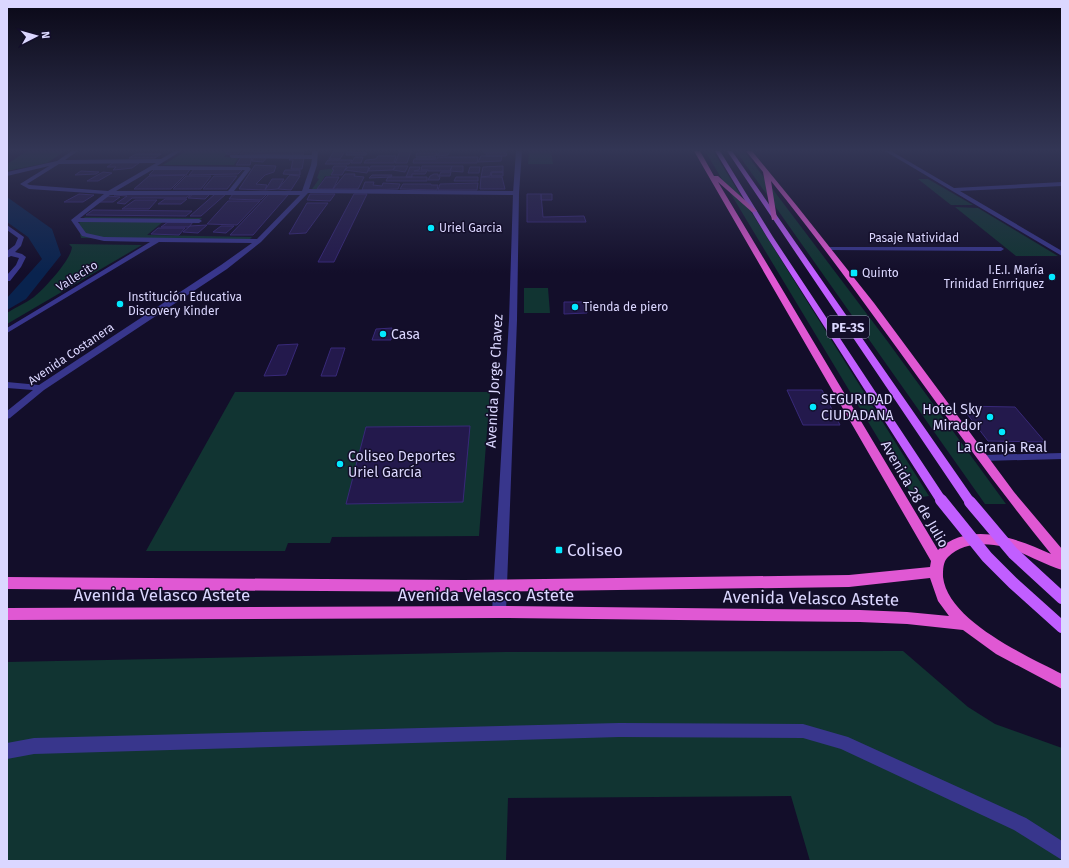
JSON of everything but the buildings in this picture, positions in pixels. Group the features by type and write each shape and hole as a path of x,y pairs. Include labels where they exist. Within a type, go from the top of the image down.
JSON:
{"highway":[{"name":"Avenida 28 de Julio","path":"720,192 937,567 939,589 948,605 965,624 991,643 1062,682"},
{"path":"732,192 754,211"},
{"path":"769,192 774,219"},
{"path":"781,192 916,365 1010,495 1062,558"},
{"path":"937,567 946,550 962,542 979,540 998,541 1014,545 1062,565"},
{"name":"Avenida Velasco Astete","path":"7,583 500,585 849,581 937,567"},
{"name":"Avenida Velasco Astete","path":"7,614 499,612 860,616 907,618 965,624"}],"main road":[{"name":"Avenida 28 de Julio","path":"742,192 941,500 987,557 1013,583 1062,626"},
{"name":"PE-3S","path":"756,192 989,528 1012,552 1062,598"}],"street":[{"path":"89,192 109,193 516,193"},
{"name":"Avenida Costanera","path":"7,416 41,388 224,267 259,241 305,192"},
{"path":"957,192 1062,254"},
{"path":"74,220 109,193"},
{"name":"Avenida Jorge Chavez","path":"499,612 512,328 516,193"},
{"path":"74,220 199,221"},
{"path":"74,220 84,236 104,239 259,241"},
{"path":"7,227 21,237 18,246 8,254"},
{"name":"Vallecito","path":"7,331 157,240"},
{"name":"Pasaje Natividad","path":"827,249 1001,249"},
{"path":"7,279 19,266 23,256 8,254"},
{"path":"7,385 41,388"},
{"path":"983,458 1062,456"},
{"path":"7,751 34,746 620,730 803,731 843,742 1020,824 1062,851"}],"green space":[{"path":"729,192 738,192 929,496 914,498"},
{"path":"765,192 775,192 888,342 1006,504 985,504"},
{"path":"934,192 950,192 973,205 951,205"},
{"path":"955,207 978,208 1058,256 1016,256"},
{"path":"85,217 202,218 200,220 165,220 147,235 252,237 248,241 81,238 78,224"},
{"path":"69,244 142,245 7,324 7,313 34,297 44,288 62,266 72,247"},
{"path":"524,288 548,288 550,313 524,313"},
{"name":"Coliseo Deportes Uriel García","path":"235,392 490,392 479,536 332,537 330,543 288,543 285,551 146,551"},
{"path":"903,651 968,707 995,724 1062,748 1062,861 810,861 791,796 508,798 506,861 7,861 7,662 505,652"}],"water":[{"path":"7,197 52,229 61,255 26,299 7,310 7,298 42,259 28,237 7,222"}],"place":[{"name":"Uriel Garcia","path":"431,228"},
{"name":"Quinto","path":"854,273"},
{"name":"I.E.I. María Trinidad Enrriquez","path":"1052,277"},
{"name":"Institución Educativa Discovery Kinder","path":"120,304"},
{"name":"Tienda de piero","path":"575,307"},
{"name":"Casa","path":"383,334"},
{"name":"SEGURIDAD CIUDADANA","path":"813,407"},
{"name":"Hotel Sky Mirador","path":"990,417"},
{"name":"La Granja Real","path":"1002,432"},
{"name":"Coliseo Deportes Uriel García","path":"340,464"},
{"name":"Coliseo","path":"559,550"}]}
